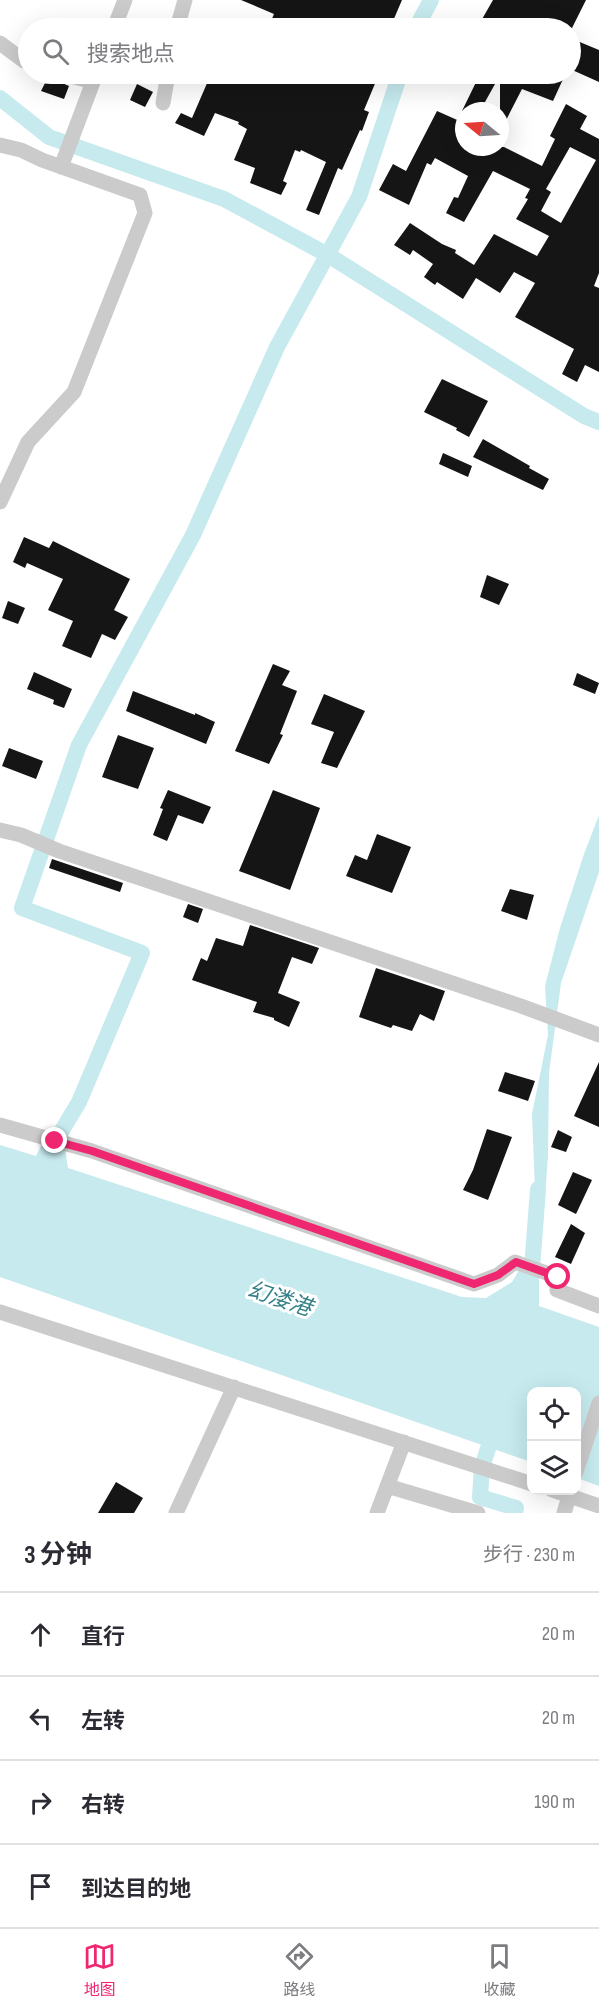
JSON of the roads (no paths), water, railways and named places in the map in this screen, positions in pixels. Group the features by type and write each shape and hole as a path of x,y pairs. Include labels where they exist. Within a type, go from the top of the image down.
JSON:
{"street":[{"path":"118,18 125,0"},
{"path":"180,18 184,0"},
{"path":"0,43 18,56"},
{"path":"61,167 92,84"},
{"path":"163,103 166,84"},
{"path":"0,145 21,150 140,195 145,213 75,392 28,442 0,502"},
{"path":"0,830 21,835 59,850 553,1017 599,1035"},
{"path":"0,1125 92,1151 474,1284 498,1275 516,1262 558,1277 557,1290 599,1306"},
{"path":"0,1312 527,1483"},
{"path":"176,1513 234,1387"},
{"path":"581,1457 599,1403"},
{"path":"377,1513 404,1442"},
{"path":"387,1486 478,1513"},
{"path":"564,1513 569,1495"},
{"path":"574,1495 599,1506"}],"water":[{"name":"幻溇港","path":"599,815 599,872 561,983 549,1073 548,1156 539,1306 599,1327 599,1486 581,1479 581,1387 527,1387 527,1461 0,1277 0,1145 36,1156 43,1142 65,1149 68,1168 462,1297 486,1298 512,1282 537,1240 532,1114 548,1035 545,986 560,928"}],"waterway":[{"path":"421,18 431,0"},
{"path":"49,1152 79,1102 142,953 22,908 79,745 193,535 277,347 359,197 397,84"},
{"path":"0,98 49,137 224,199 328,255 584,416 599,422"},
{"path":"532,1268 538,1189"},
{"path":"495,1427 482,1467 480,1497 516,1508 515,1513"}]}
